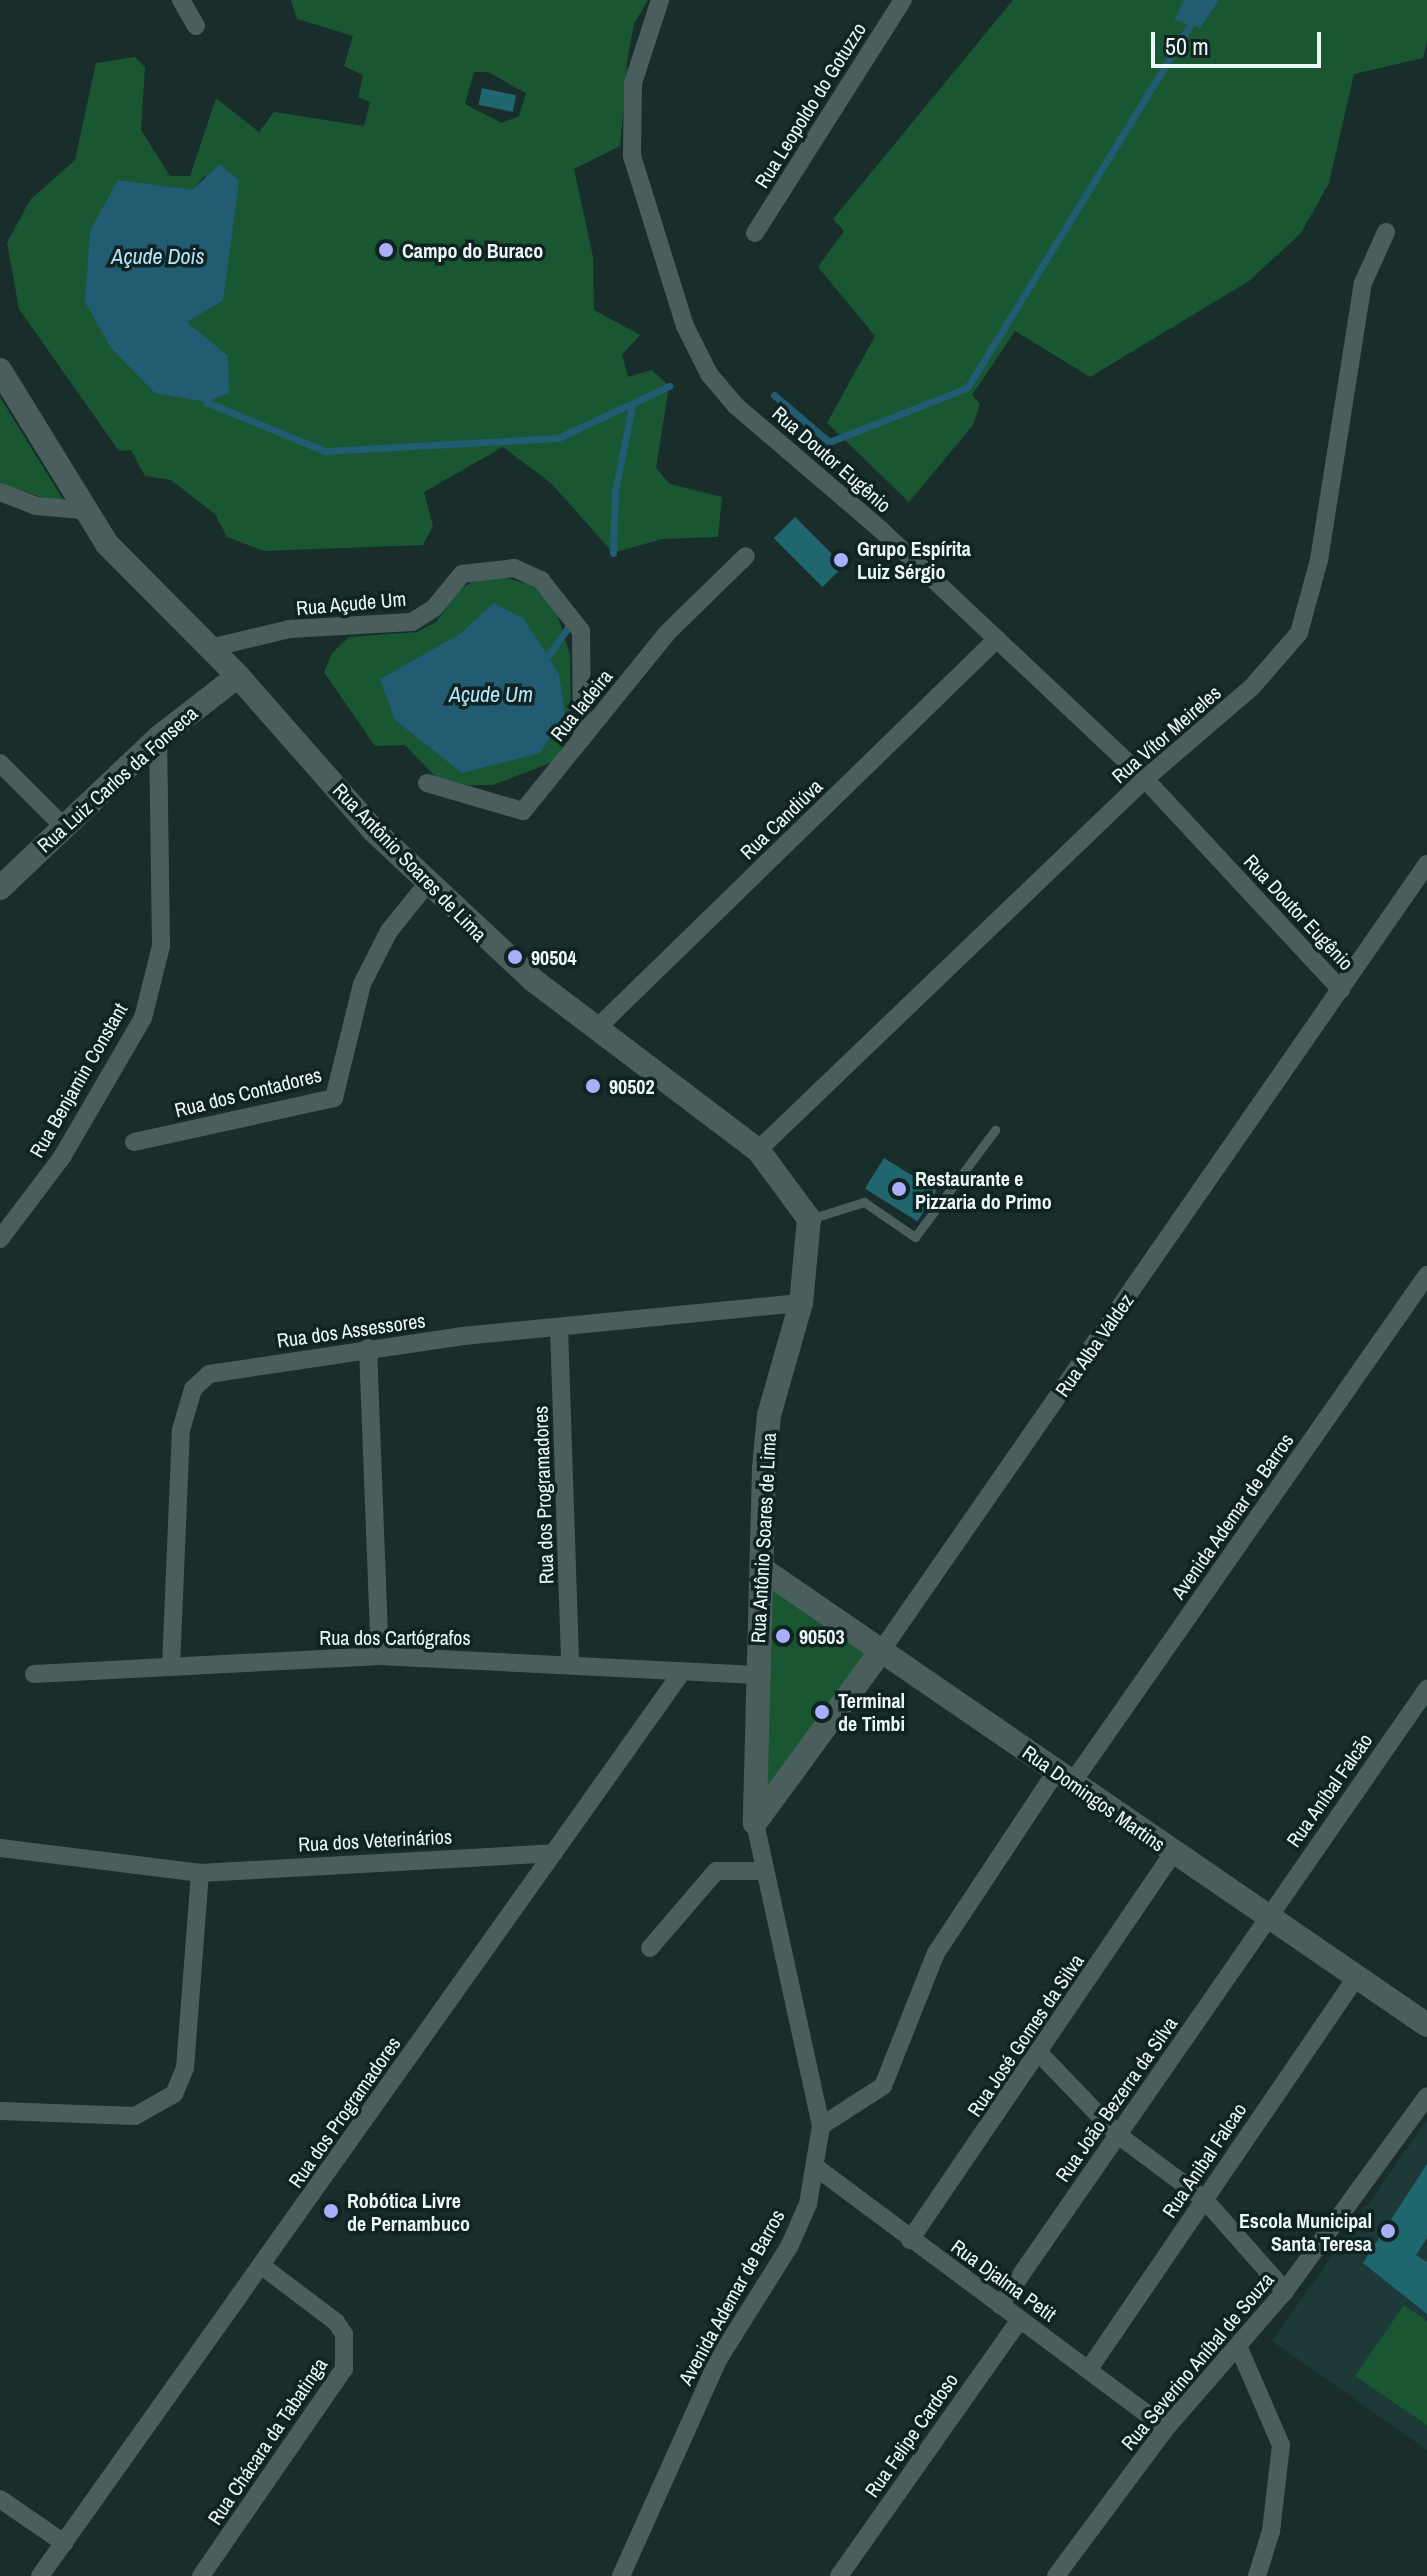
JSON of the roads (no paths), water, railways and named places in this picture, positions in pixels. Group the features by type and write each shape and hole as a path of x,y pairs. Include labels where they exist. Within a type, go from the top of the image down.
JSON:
{"street":[{"path":"181,0 196,26"},
{"name":"Rua Doutor Eugênio","path":"660,0 633,83 632,156 685,326 709,374 736,406 997,639 1145,779 1341,990"},
{"name":"Rua Leopoldo do Gotuzzo","path":"755,233 903,0"},
{"name":"Rua Vítor Meireles","path":"758,1150 1145,779 1252,687 1299,633 1319,560 1363,283 1386,232"},
{"name":"Rua Antônio Soares de Lima","path":"0,370 82,510 136,576 238,676 426,885 595,1030 758,1150 809,1219 801,1303 769,1415 757,1675 755,1823 760,1871 821,2126"},
{"path":"0,492 36,506 82,510"},
{"name":"Rua ladeira","path":"427,783 523,811 667,633 746,556"},
{"name":"Rua Açude Um","path":"210,648 290,629 412,622 434,608 462,574 514,568 541,580 581,631 582,739"},
{"name":"Rua Candiúva","path":"595,1030 997,639"},
{"name":"Rua Luiz Carlos da Fonseca","path":"0,888 61,824 158,738 238,676"},
{"name":"Rua Benjamin Constant","path":"0,1239 62,1157 143,1018 161,946 158,738"},
{"path":"0,763 61,824"},
{"name":"Rua Alba Valdez","path":"755,1823 881,1651 1427,864"},
{"name":"Rua dos Contadores","path":"134,1142 334,1098 353,1012 375,955 426,885"},
{"name":"Avenida Ademar de Barros","path":"621,2576 718,2360 789,2247 817,2168 821,2126 883,2086 936,1953 1427,1275"},
{"name":"Rua dos Assessores","path":"171,1667 181,1430 193,1389 209,1374 368,1348 801,1303"},
{"name":"Rua dos Programadores","path":"559,1327 570,1661"},
{"path":"368,1348 380,1656"},
{"name":"Rua Domingos Martins","path":"762,1569 1427,2025"},
{"name":"Rua dos Cartógrafos","path":"34,1674 380,1656 570,1661 682,1672 757,1675"},
{"name":"Rua dos Programadores","path":"40,2576 682,1672"},
{"name":"Rua Aníbal Falcão","path":"1268,1917 1427,1689"},
{"name":"Rua dos Veterinários","path":"0,1848 200,1873 553,1853"},
{"name":"Rua José Gomes da Silva","path":"910,2240 1040,2054 1173,1853"},
{"path":"650,1948 716,1871 760,1871"},
{"path":"0,2111 135,2116 174,2094 185,2068 200,1873"},
{"name":"Rua João Bezerra da Silva","path":"1000,2305 1268,1917"},
{"name":"Rua Anibal Falcao","path":"1089,2369 1356,1978"},
{"path":"1040,2054 1118,2135 1204,2199 1285,2291"},
{"name":"Rua Severino Aníbal de Souza","path":"1056,2576 1166,2428 1239,2348 1285,2291 1427,2096"},
{"name":"Rua Djalma Petit","path":"817,2168 1166,2428"},
{"name":"Rua Chácara da Tabatinga","path":"201,2576 344,2369 344,2334 336,2322 262,2266"},
{"name":"Rua Felipe Cardoso","path":"839,2576 1020,2319"},
{"path":"1239,2348 1281,2445 1271,2531 1257,2576"},
{"path":"0,2499 64,2543"}],"lane":[{"path":"809,1219 864,1202 915,1237 995,1130"}],"water":[{"path":"1184,0 1219,0 1200,28 1174,20"},
{"name":"Açude Dois","path":"220,164 239,181 223,301 187,322 228,356 229,393 206,402 155,393 111,348 85,302 90,231 118,180 192,190"},
{"name":"Açude Um","path":"494,603 524,619 559,674 565,714 540,753 462,773 395,720 380,679 460,634"}],"waterway":[{"path":"774,395 829,442 967,388 1190,25 1199,0"},
{"path":"206,402 325,451 558,438 669,386"},
{"path":"613,553 615,492 632,407"},
{"path":"548,656 568,627"}],"place":[{"name":"Campo do Buraco","path":"386,250"},
{"name":"Grupo Espírita Luiz Sérgio","path":"841,560"},
{"name":"90504","path":"515,957"},
{"name":"90502","path":"593,1086"},
{"name":"Restaurante e Pizzaria do Primo","path":"899,1189"},
{"name":"90503","path":"783,1636"},
{"name":"Terminal de Timbi","path":"822,1712"},
{"name":"Robótica Livre de Pernambuco","path":"331,2211"},
{"name":"Escola Municipal Santa Teresa","path":"1388,2231"}]}
